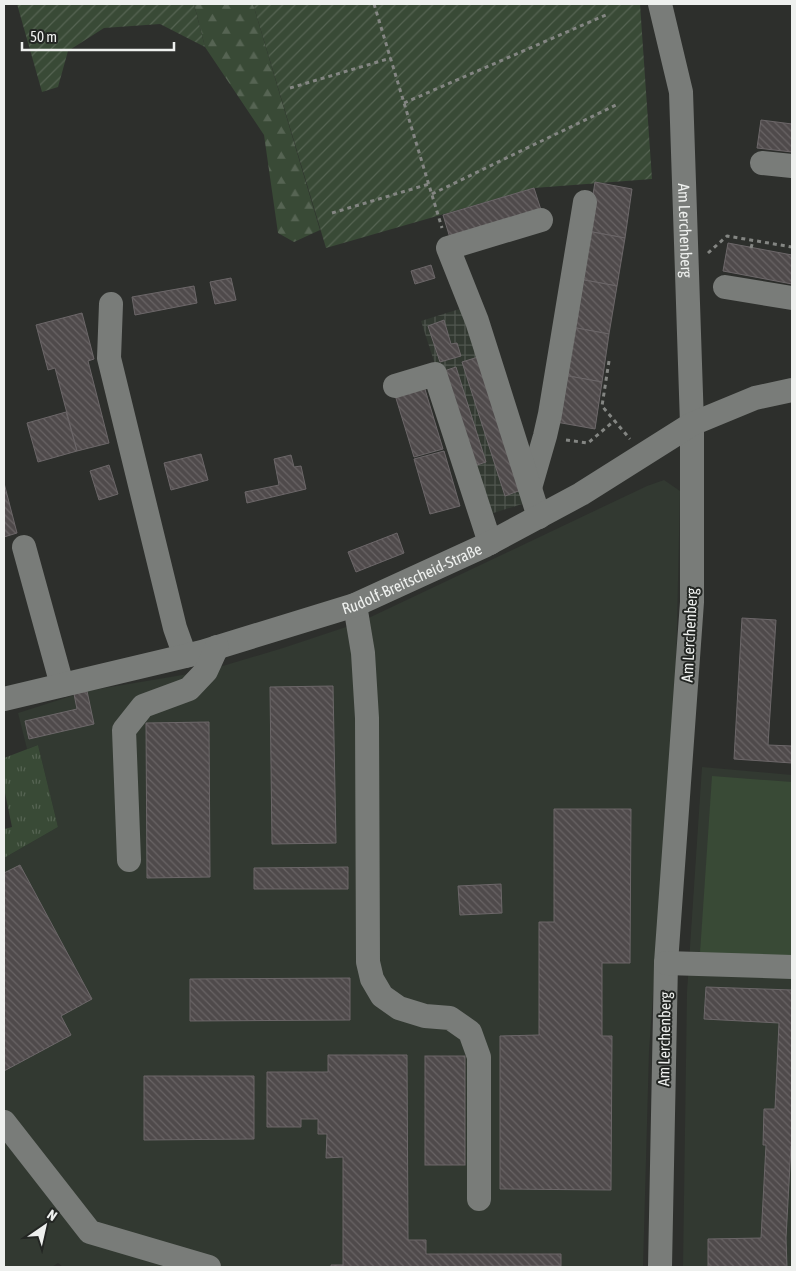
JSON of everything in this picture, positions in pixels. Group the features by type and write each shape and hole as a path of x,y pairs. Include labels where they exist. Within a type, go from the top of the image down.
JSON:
{"street":[{"name":"Am Lerchenberg","path":"660,4 681,92 692,424 692,602 666,963 660,1267"},
{"path":"762,163 792,166"},
{"path":"530,488 546,436 585,202"},
{"path":"539,517 477,321 448,248 541,220"},
{"path":"725,287 792,298"},
{"path":"111,304 109,358 176,628 185,656"},
{"path":"395,386 435,374 490,543"},
{"name":"Rudolf-Breitscheid-Straße","path":"4,699 185,656 355,605 490,543 539,517 581,494 692,424 755,398 792,390"},
{"path":"24,548 62,685"},
{"path":"355,605 363,653 367,718 368,962 372,979 382,996 400,1008 425,1016 450,1018 470,1032 479,1056 479,1199"},
{"path":"129,860 124,730 143,706 189,690 206,671 217,647"},
{"path":"666,963 792,967"},
{"path":"4,1122 90,1232 209,1267"}],"path":[{"path":"374,4 448,248"},
{"path":"404,103 608,14"},
{"path":"290,88 391,58"},
{"path":"432,194 618,104"},
{"path":"332,213 429,184"},
{"path":"686,256 704,257 727,236 792,248"},
{"path":"751,248 753,241"},
{"path":"609,361 602,406 643,455"},
{"path":"546,436 588,443 614,421"}],"shaded area":[{"path":"482,302 544,497 484,516 421,321"},
{"path":"664,480 680,491 676,671 649,1051 643,1267 63,1267 58,1263 52,1267 4,1267 4,858 58,827 38,745 27,749 18,713 87,691 206,671 358,623 647,486"},
{"path":"702,767 792,775 792,1267 683,1267 687,992"}],"green space":[{"path":"17,4 194,4 205,47 160,24 104,28 68,51 58,87 42,92"},
{"path":"194,4 253,4 320,230 294,242 278,233 264,135 205,47"},
{"path":"253,4 640,4 652,179 534,188 326,248"},
{"path":"38,745 58,827 4,858 4,829 12,827 4,788 4,758"},
{"path":"712,776 792,782 792,956 700,953"}],"building":[{"path":"761,120 792,124 792,152 757,148"},
{"path":"595,182 632,189 625,238 587,231"},
{"path":"534,188 541,210 450,238 443,215"},
{"path":"587,231 625,238 617,286 579,279"},
{"path":"728,243 792,255 792,284 723,271"},
{"path":"431,265 435,278 415,284 411,271"},
{"path":"231,278 236,300 215,304 210,282"},
{"path":"579,279 617,286 609,334 571,327"},
{"path":"194,286 197,303 135,315 132,297"},
{"path":"82,313 94,359 88,361 109,443 77,451 55,368 48,370 36,325"},
{"path":"444,320 451,344 457,343 461,356 440,362 428,326"},
{"path":"571,327 609,334 602,382 563,375"},
{"path":"478,357 521,490 505,496 462,362"},
{"path":"456,367 486,462 471,467 441,372"},
{"path":"563,375 602,382 595,429 556,422"},
{"path":"424,386 443,449 414,457 395,395"},
{"path":"66,412 77,451 38,462 27,423"},
{"path":"444,451 460,506 430,514 414,459"},
{"path":"201,454 208,480 171,490 164,463"},
{"path":"291,455 294,467 301,466 306,489 247,503 245,492 279,485 274,459"},
{"path":"109,465 118,494 99,500 90,471"},
{"path":"4,483 17,533 4,537"},
{"path":"397,533 404,553 356,572 348,552"},
{"path":"742,618 776,620 768,745 792,746 792,763 734,759"},
{"path":"333,686 336,843 272,844 270,687"},
{"path":"87,691 94,724 29,739 25,721 77,709 74,694"},
{"path":"209,722 210,877 147,878 146,723"},
{"path":"554,809 631,809 630,963 602,963 602,1036 612,1036 611,1190 500,1189 500,1036 539,1035 539,922 554,922"},
{"path":"20,865 92,999 61,1016 71,1035 4,1071 4,873"},
{"path":"348,867 348,889 254,889 254,868"},
{"path":"501,884 502,913 460,915 458,886"},
{"path":"350,978 350,1020 190,1021 190,979"},
{"path":"706,987 792,990 792,1146 786,1238 787,1267 708,1267 708,1239 761,1238 766,1145 763,1145 764,1109 775,1109 779,1023 704,1019"},
{"path":"328,1055 407,1055 408,1240 426,1240 426,1254 561,1254 561,1266 331,1267 331,1265 343,1265 343,1157 326,1158 327,1134 318,1134 318,1119 301,1119 301,1127 267,1127 267,1072 328,1072"},
{"path":"425,1056 465,1056 465,1165 425,1165"},
{"path":"144,1076 254,1076 254,1139 144,1140"}]}
